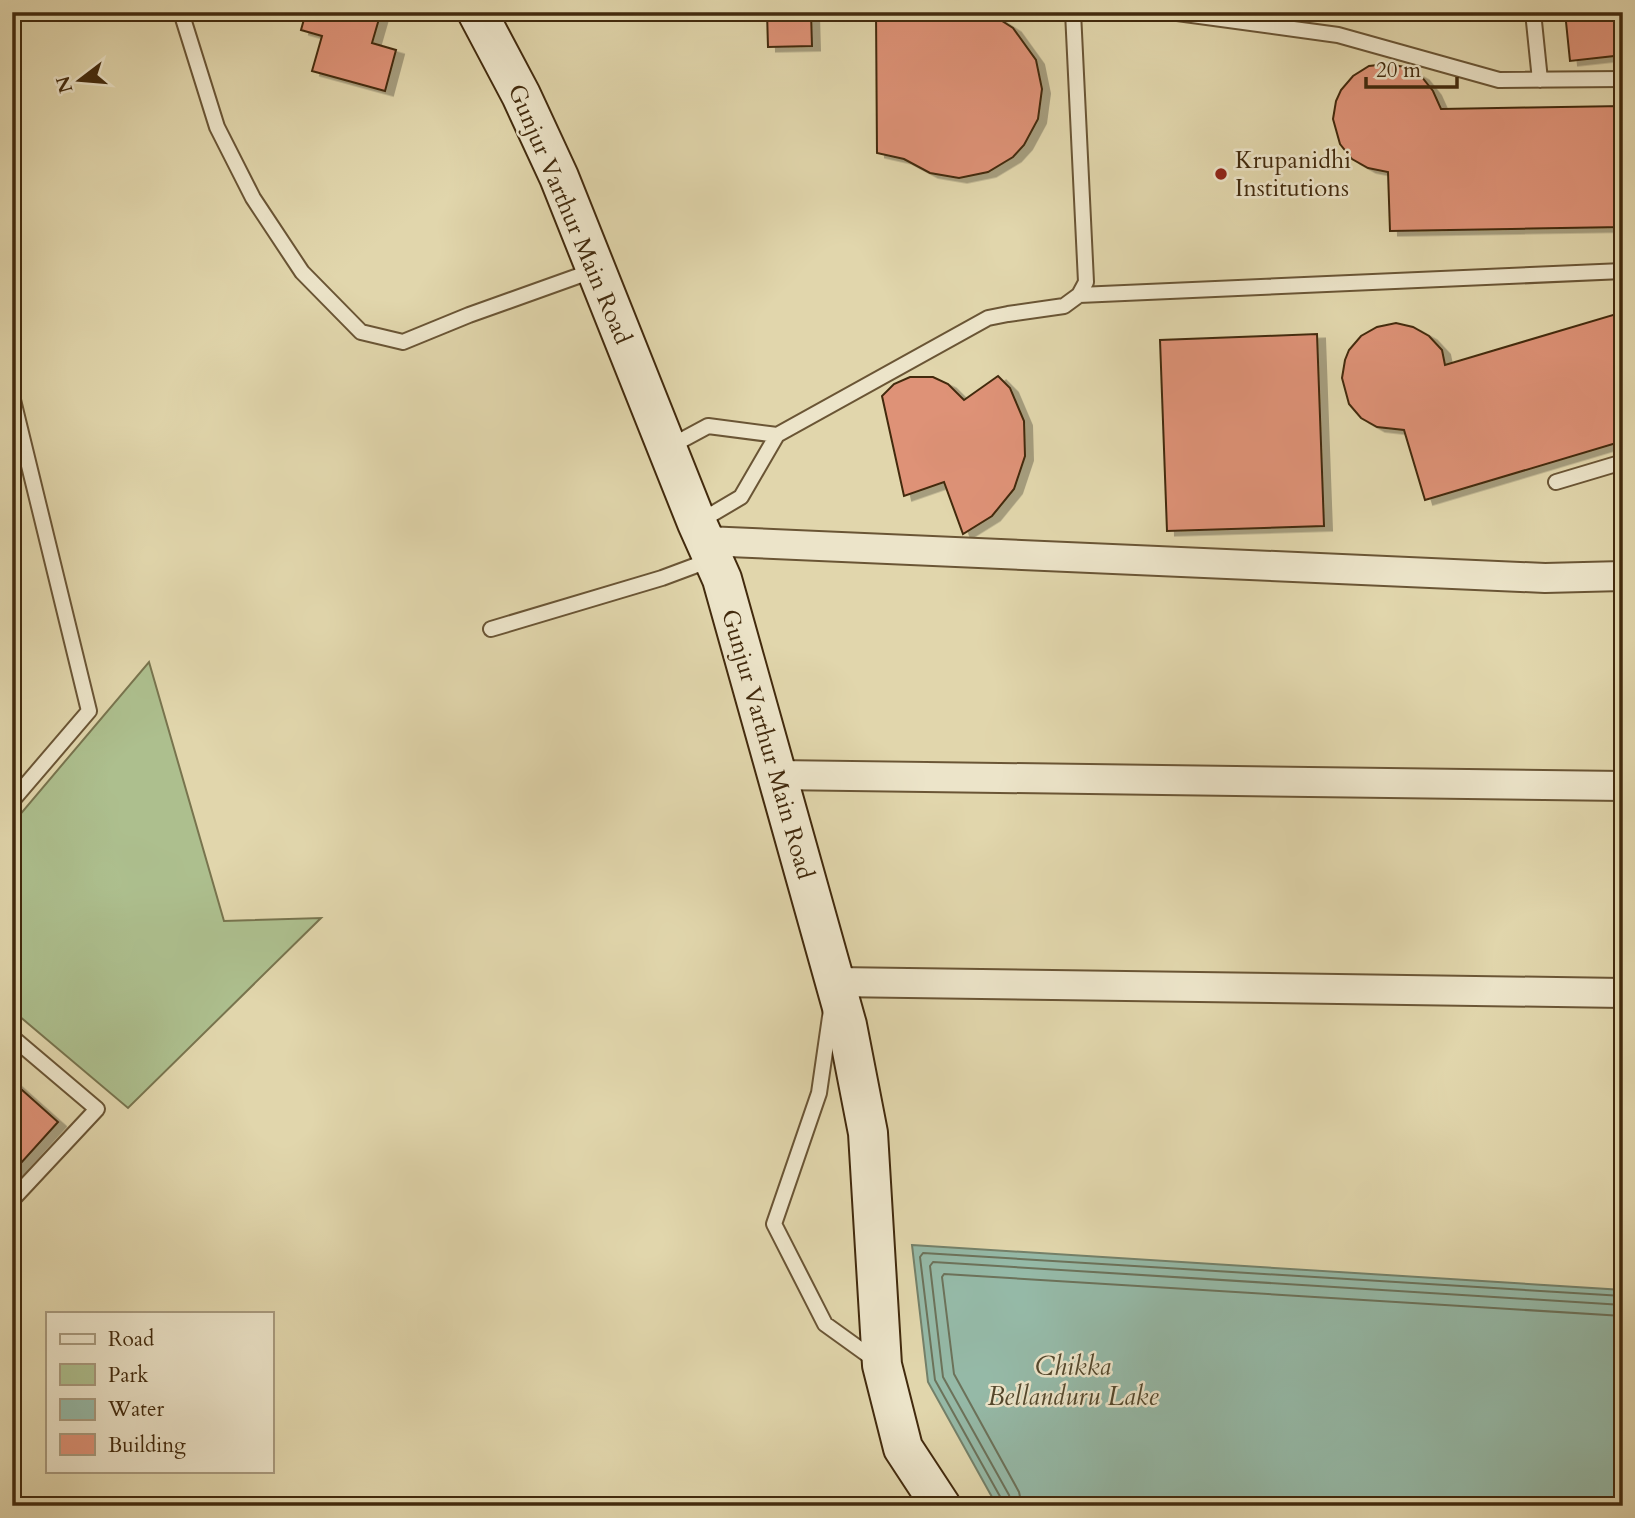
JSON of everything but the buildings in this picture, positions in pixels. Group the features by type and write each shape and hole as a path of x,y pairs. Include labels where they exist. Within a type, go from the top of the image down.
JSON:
{"main road":[{"name":"Gunjur Varthur Main Road","path":"477,12 548,153 722,579 847,1025 868,1133 882,1365 903,1448 941,1506"}],"street":[{"path":"705,541 1518,577 1623,576"},
{"path":"776,775 1623,786"},
{"path":"835,982 1623,993"}],"lane":[{"path":"181,12 218,127 253,198 302,272 361,332 403,342 469,314 597,270"},
{"path":"491,629 662,578 705,541 741,497 777,435 988,318 1064,306 1079,295 1086,282 1073,12"},
{"path":"1170,12 1338,35 1499,80 1623,79"},
{"path":"1533,12 1540,80"},
{"path":"1079,295 1623,271"},
{"path":"12,396 89,711 12,801"},
{"path":"667,448 708,426 777,435"},
{"path":"1556,482 1623,462"},
{"path":"835,982 819,1093 774,1224 825,1324 882,1365"},
{"path":"12,1037 97,1108 12,1200"}],"green space":[{"path":"149,662 224,921 321,918 128,1108 12,1010 12,824"}],"water":[{"name":"Chikka Bellanduru Lake","path":"912,1245 1623,1290 1623,1506 997,1506 928,1382"}],"place":[{"name":"Krupanidhi Institutions","path":"1221,174"}]}
